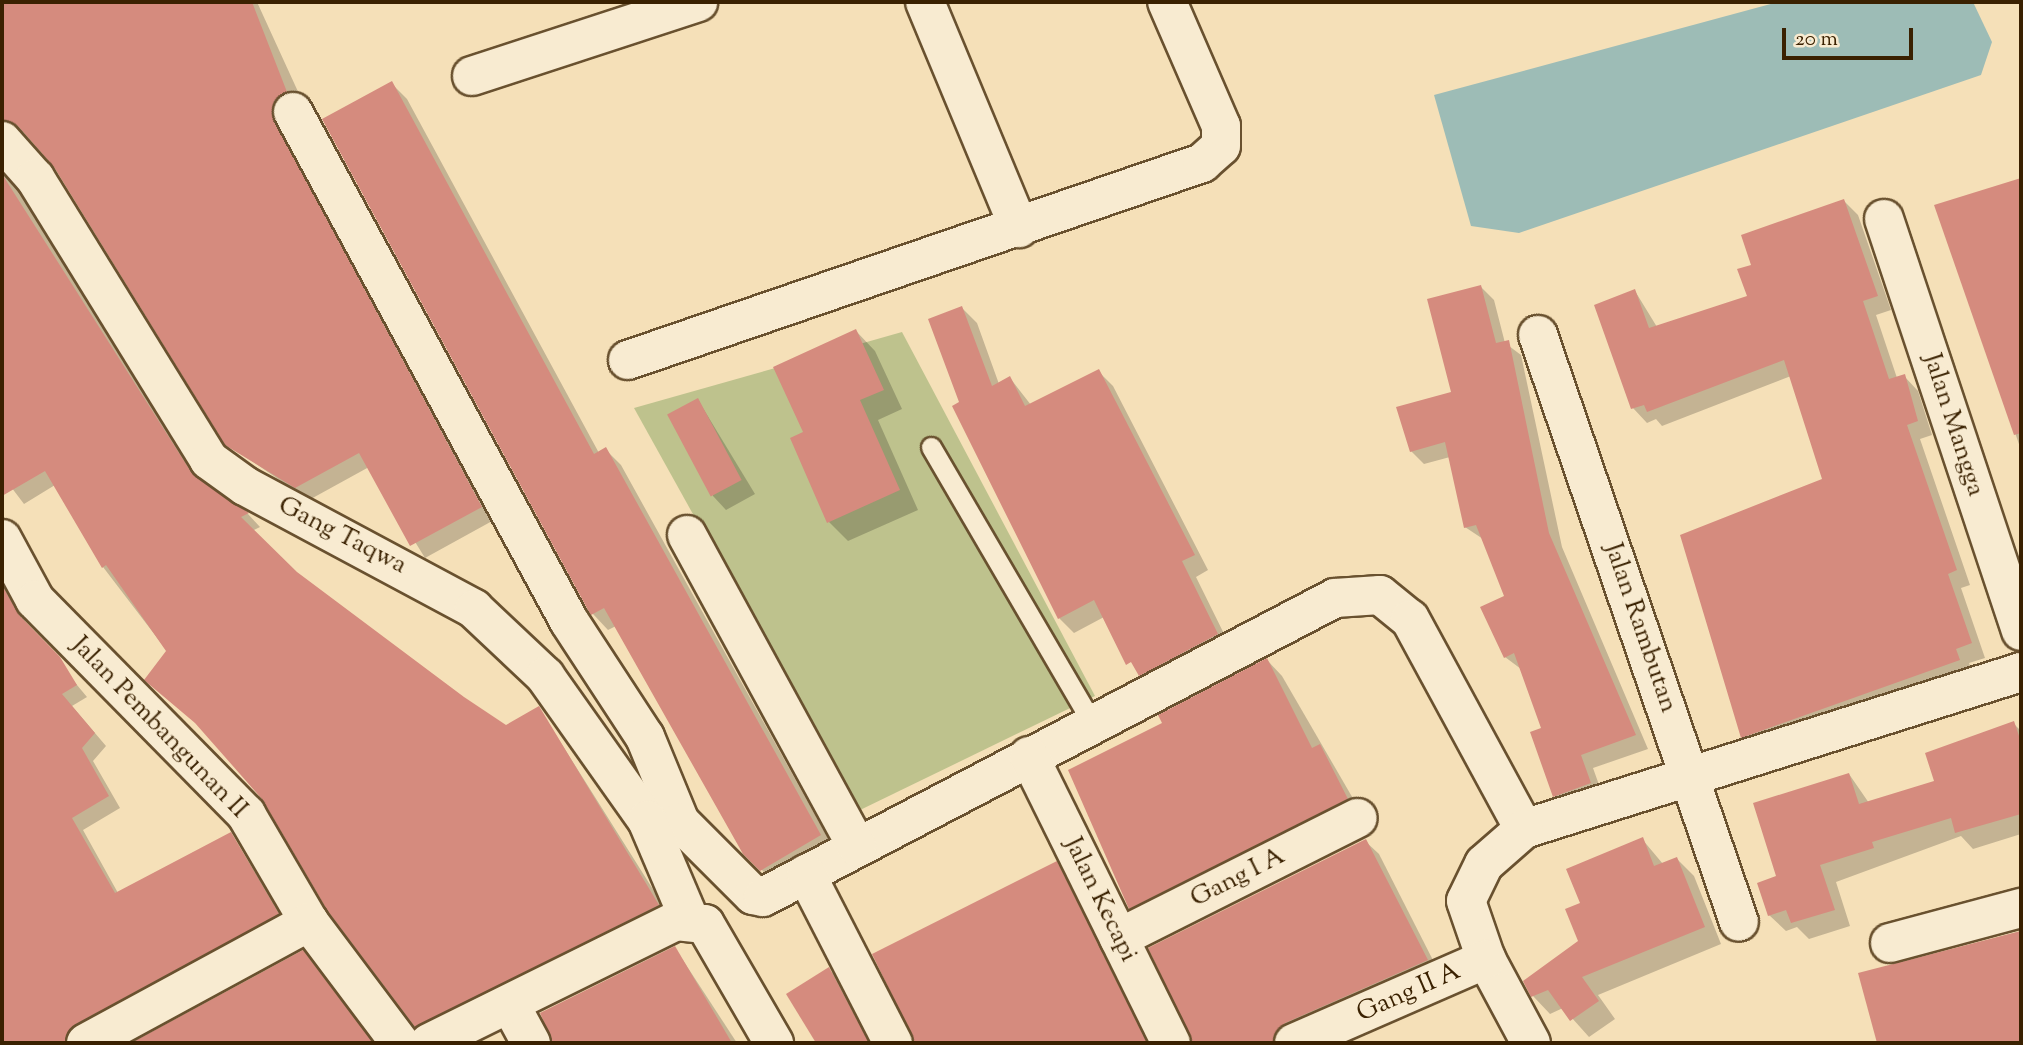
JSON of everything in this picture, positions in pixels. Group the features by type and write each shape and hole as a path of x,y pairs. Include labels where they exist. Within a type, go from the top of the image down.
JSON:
{"street":[{"path":"472,76 698,2"},
{"path":"925,2 1018,228"},
{"path":"628,360 1202,163 1221,146 1221,126 1167,2"},
{"path":"293,112 569,621 645,737 680,822 746,891 763,897 1092,722 1335,598 1380,595 1410,619 1524,829"},
{"name":"Gang Taqwa","path":"2,141 35,178 209,460 276,504 474,609 545,676 647,820 690,921"},
{"name":"Jalan Mangga","path":"1884,219 2021,631"},
{"name":"Jalan Rambutan","path":"1538,335 1693,779 1739,922"},
{"path":"687,535 857,847"},
{"name":"Jalan Pembangunan II","path":"2,539 35,600 246,814 309,922 400,1043"},
{"path":"1531,1043 1486,959 1466,901 1484,864 1524,829 1693,779 2021,672"},
{"name":"Jalan Kecapi","path":"1029,756 1171,1043"},
{"name":"Gang I A","path":"1119,938 1358,818"},
{"path":"806,874 893,1043"},
{"path":"1890,943 2021,908"},
{"path":"429,1043 511,1006 665,925 690,921 705,924 774,1043"},
{"path":"86,1043 309,922"},
{"name":"Gang II A","path":"1294,1043 1486,959"},
{"path":"511,1006 531,1043"}],"lane":[{"path":"931,447 1092,722"}],"green space":[{"path":"902,332 1095,696 858,811 634,408"}],"water":[{"path":"1778,2 1973,2 1992,42 1981,75 1519,233 1471,226 1434,95"}],"building":[{"path":"2,2 252,2 287,92 274,101 274,122 482,507 410,546 359,453 295,488 225,445 54,167 18,126 2,120"},
{"path":"392,81 594,454 606,447 821,835 760,871 743,854 604,608 591,615 588,610 322,119"},
{"path":"2,174 191,472 249,513 241,517 297,572 464,697 506,725 539,706 659,905 415,1027 327,910 262,799 195,723 144,680 166,651 106,565 102,568 45,471 2,496"},
{"path":"2021,178 2021,433 2014,435 1934,205"},
{"path":"1844,199 1878,296 1863,301 1889,379 1905,374 1918,421 1907,425 1957,570 1948,574 1972,643 1956,649 1960,660 1741,738 1680,535 1822,479 1784,360 1647,412 1644,405 1631,409 1594,305 1635,289 1649,328 1747,296 1737,269 1751,265 1741,235"},
{"path":"1481,285 1496,343 1509,340 1549,533 1636,735 1581,755 1591,783 1553,797 1530,732 1541,728 1514,653 1504,658 1480,607 1504,596 1476,525 1464,528 1445,442 1410,452 1396,407 1451,392 1427,299"},
{"path":"962,306 992,386 1010,376 1025,406 1099,369 1195,555 1182,561 1218,634 1139,676 1131,662 1126,665 1094,600 1058,619 952,406 959,402 928,319"},
{"path":"856,329 884,390 860,400 900,490 827,523 790,438 803,432 773,367"},
{"path":"698,398 742,480 711,497 667,414"},
{"path":"2,585 19,615 60,657 77,685 62,694 95,733 82,748 109,796 72,818 115,893 231,832 279,914 76,1024 64,1043 2,1043"},
{"path":"1267,658 1312,748 1320,744 1348,799 1129,909 1068,770 1162,723 1158,715"},
{"path":"2014,721 2021,742 2021,814 1955,833 1951,818 1872,842 1874,848 1820,865 1835,910 1791,923 1786,910 1768,916 1757,883 1776,876 1753,803 1849,773 1859,804 1934,781 1925,753"},
{"path":"1643,837 1654,866 1677,857 1705,927 1582,977 1599,1001 1570,1021 1548,990 1531,997 1523,981 1578,941 1565,909 1580,903 1566,869"},
{"path":"1366,839 1428,960 1285,1023 1272,1043 1193,1043 1148,948"},
{"path":"1057,861 1147,1043 915,1043 872,954"},
{"path":"2021,931 2021,1043 1877,1043 1858,973"},
{"path":"675,946 732,1043 553,1043 540,1013"},
{"path":"303,950 373,1043 131,1043"},
{"path":"829,967 869,1043 816,1043 786,994"}]}
